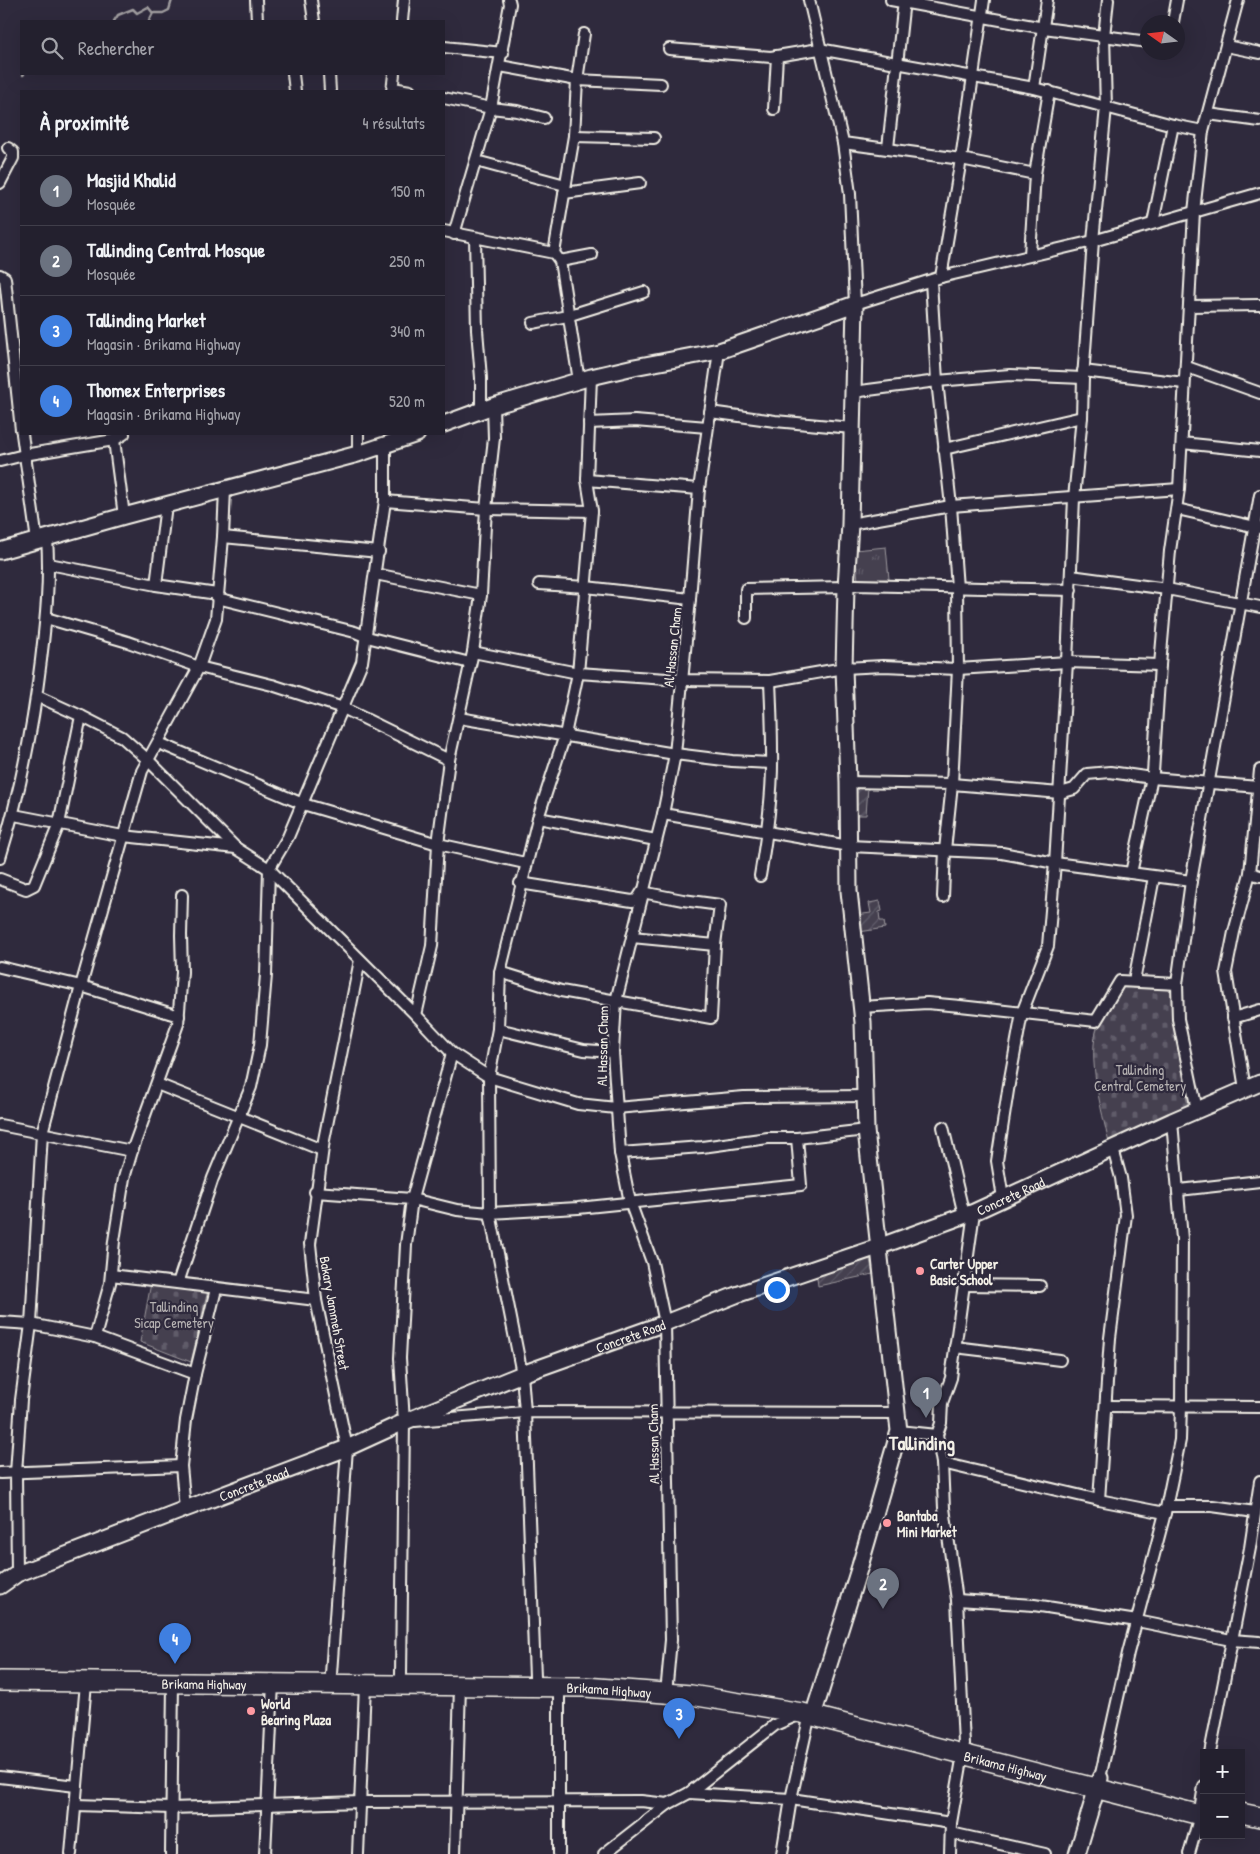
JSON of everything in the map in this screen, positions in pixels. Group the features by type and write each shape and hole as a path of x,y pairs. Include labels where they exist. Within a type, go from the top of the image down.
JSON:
{"highway":[{"name":"Brikama Highway","path":"0,1671 589,1678 667,1684 756,1695 810,1712 1098,1783 1200,1805"},
{"name":"Brikama Highway","path":"0,1680 86,1683 272,1683 619,1689 692,1696 810,1712"},
{"path":"1245,1813 1260,1817"},
{"path":"1245,1825 1260,1828"}],"street":[{"path":"256,0 257,20"},
{"path":"312,0 314,20"},
{"path":"402,20 404,0"},
{"path":"510,0 500,66 491,108 476,161 449,232 557,257 592,255"},
{"path":"782,1854 791,1799 810,1712 860,1566 900,1431 866,1130 862,1008 849,891 844,668 854,392 855,304 850,194 843,143 809,0"},
{"path":"891,0 982,18 1140,41"},
{"path":"941,277 961,159 984,0"},
{"path":"1034,88 1047,0"},
{"path":"1003,1198 997,1161 1008,1084 1022,1013 1048,946 1068,662 1074,498 1082,417 1083,374 1093,241 1106,107 1104,36 1108,0"},
{"path":"1174,15 1177,0"},
{"path":"1131,873 1152,778 1167,589 1179,489 1194,212 1203,131 1238,0"},
{"path":"888,148 903,1"},
{"path":"535,1677 526,1412 522,1374 490,1214 489,1077 498,1029 500,972 525,863 565,735 578,673 586,587 592,511 587,480 589,423 585,379 567,316 557,257 564,189 574,136 577,80 584,34"},
{"path":"1226,46 1260,53"},
{"path":"445,47 502,53"},
{"path":"669,49 771,57 820,49 1034,88 1173,125 1203,131"},
{"path":"774,109 777,56"},
{"path":"500,66 577,80 661,84"},
{"path":"294,75 295,90"},
{"path":"329,75 330,90"},
{"path":"392,90 394,75"},
{"path":"1030,255 1035,174 1049,92"},
{"path":"445,98 491,108 517,111 544,118"},
{"path":"1208,114 1260,120"},
{"path":"1153,223 1173,125"},
{"path":"574,136 654,138"},
{"path":"843,143 961,159 1035,174"},
{"path":"0,183 12,158 13,152 8,148"},
{"path":"476,161 564,189 640,183"},
{"path":"445,424 487,408 585,379 634,367 719,351 855,304 941,277 1093,241 1260,193"},
{"path":"416,1015 432,946 438,844 449,760 473,652 481,594 486,509 494,438 481,378 476,330 476,238"},
{"path":"0,275 5,278 18,375 20,412"},
{"path":"931,281 937,381 951,506 957,588 958,669 952,784 945,850 943,897"},
{"path":"533,323 567,316 644,292"},
{"path":"1190,306 1260,306"},
{"name":"Al Hassan Cham","path":"667,1684 671,1640 666,1323 652,1262 630,1202 620,1153 613,1052 616,1001 656,840 675,754 699,489 719,351"},
{"path":"1187,367 1260,393"},
{"path":"854,392 1010,374 1083,374 1184,383"},
{"path":"710,412 775,421 852,428"},
{"path":"944,449 1082,417"},
{"path":"589,423 635,421 707,426"},
{"path":"0,858 14,814 37,696 46,618 49,564 24,454 22,435"},
{"path":"0,460 120,435 124,516"},
{"path":"358,435 358,454"},
{"path":"0,550 358,454 414,435"},
{"path":"1182,443 1260,451"},
{"path":"178,1283 214,1178 251,1087 260,1045 266,974 269,869 288,837 303,804 362,662 385,501 385,445"},
{"path":"587,480 699,489"},
{"path":"17,1574 16,1473 21,1400 31,1324 42,1133 81,986 142,771 199,667 216,619 225,489"},
{"path":"850,524 951,506 1179,489"},
{"path":"1197,1110 1178,1019 1177,984 1190,881 1240,604 1258,527 1260,495"},
{"path":"385,501 486,509 592,511"},
{"path":"156,585 166,505"},
{"path":"1177,508 1258,527"},
{"path":"223,537 379,552"},
{"path":"49,564 217,596 470,663"},
{"path":"375,574 481,594"},
{"path":"1071,576 1167,589 1260,607"},
{"path":"539,584 586,587 690,599"},
{"path":"746,618 746,589 846,587 856,585 1071,590"},
{"path":"46,618 128,642 199,667 272,685 343,708 449,760"},
{"path":"473,652 578,673 682,680 770,681 844,668 883,666 958,669 1068,662 1160,665"},
{"path":"760,876 767,832 772,762 770,681"},
{"path":"37,696 122,737 148,760 236,848 269,869 452,1053 489,1077 578,1104 616,1108 744,1097 866,1096"},
{"path":"0,879 26,888 34,885 59,824 81,716"},
{"path":"459,718 675,754 732,761 772,762"},
{"path":"159,743 303,804 438,844 525,863"},
{"path":"1245,1089 1226,972 1234,932 1255,874 1260,770"},
{"path":"848,782 952,784 1060,793 1074,789 1087,774 1110,772 1152,778 1258,787"},
{"path":"14,814 123,836 236,848"},
{"path":"662,814 849,846 1002,853 1055,863 1190,881"},
{"path":"538,818 656,840"},
{"path":"1134,981 1154,877"},
{"path":"500,972 561,991 711,1018 715,945 720,905 642,892 637,900 632,901 520,884"},
{"path":"95,1337 111,1275 114,1241 124,1178 178,1024 182,972 182,895"},
{"path":"632,936 715,945"},
{"name":"Bakary Jammeh Street","path":"331,1674 348,1448 316,1300 310,1244 315,1192 322,1150 360,960"},
{"path":"0,966 81,986 179,1016"},
{"path":"862,1008 927,1004 1096,1021 1120,980 1177,984"},
{"path":"1233,1018 1260,1010"},
{"path":"498,1029 584,1050 613,1052"},
{"path":"400,1675 404,1422 400,1358 406,1245 412,1199 452,1053"},
{"name":"Concrete Road","path":"0,1586 17,1574 348,1448 404,1422 522,1374 666,1323 736,1295 969,1214 1260,1083"},
{"path":"157,1084 322,1150"},
{"path":"1077,1854 1098,1783 1136,1621 1166,1509 1180,1440 1182,1239 1172,1121"},
{"path":"0,1124 132,1151"},
{"path":"943,1127 969,1214 964,1285 951,1378 942,1403 941,1423 937,1435 942,1463 944,1508 957,1600 964,1749 951,1828 950,1854"},
{"path":"620,1153 702,1147 768,1138 797,1138 866,1130"},
{"path":"315,1192 412,1199 457,1210 490,1214 578,1208 801,1185 797,1138"},
{"path":"1100,1500 1110,1338 1126,1215 1121,1178 1113,1149"},
{"path":"1179,1190 1260,1181"},
{"path":"111,1275 316,1300"},
{"path":"964,1285 1040,1286"},
{"path":"185,1509 181,1466 186,1420 216,1289"},
{"path":"0,1322 31,1324 95,1337 195,1374"},
{"path":"955,1347 1060,1360"},
{"path":"1106,1406 1260,1407"},
{"path":"404,1422 526,1412 897,1413"},
{"path":"900,1431 937,1435"},
{"path":"942,1463 1100,1500 1166,1509 1212,1506 1256,1512"},
{"path":"0,1473 181,1466"},
{"path":"1211,1749 1231,1640 1255,1548 1256,1512 1260,1481"},
{"path":"957,1600 1034,1605 1136,1621 1231,1640 1260,1642"},
{"path":"171,1854 173,1682"},
{"path":"71,1854 86,1683"},
{"path":"265,1854 272,1683"},
{"path":"358,1854 365,1685"},
{"path":"455,1854 460,1686"},
{"path":"559,1854 560,1687"},
{"path":"604,1854 668,1804 689,1792 775,1725 810,1712"},
{"path":"0,1777 76,1786"},
{"path":"689,1792 791,1799 951,1828 1045,1854"},
{"path":"76,1805 171,1808 361,1802 641,1801 668,1804"},
{"path":"1189,1854 1200,1813"}],"green space":[{"path":"886,547 889,579 858,581 855,550"},
{"path":"854,786 868,787 866,815 852,815"},
{"path":"880,901 882,911 879,912 880,921 884,921 885,928 859,932 856,915 871,913 869,903"},
{"name":"Tallinding Central Cemetery","path":"1121,984 1171,988 1188,1107 1109,1143 1096,1084 1094,1068 1095,1038 1100,1020"},
{"path":"868,1250 873,1274 818,1286 816,1270"},
{"name":"Tallinding Sicap Cemetery","path":"151,1283 208,1290 191,1362 140,1342"}],"waterway":[{"path":"150,20 153,13 163,13 169,10 172,0"},
{"path":"115,20 118,15 133,9 137,13 148,7 153,13"}],"place":[{"name":"Carter Upper Basic School","path":"920,1271"},
{"name":"Masjid Khalid","path":"926,1418"},
{"name":"Bantaba Mini Market","path":"887,1523"},
{"name":"Tallinding Central Mosque","path":"883,1609"},
{"name":"Thomex Enterprises","path":"175,1664"},
{"name":"World Bearing Plaza","path":"251,1711"},
{"name":"Tallinding Market","path":"679,1739"}],"district":[{"name":"Tallinding","path":"922,1443"}]}
